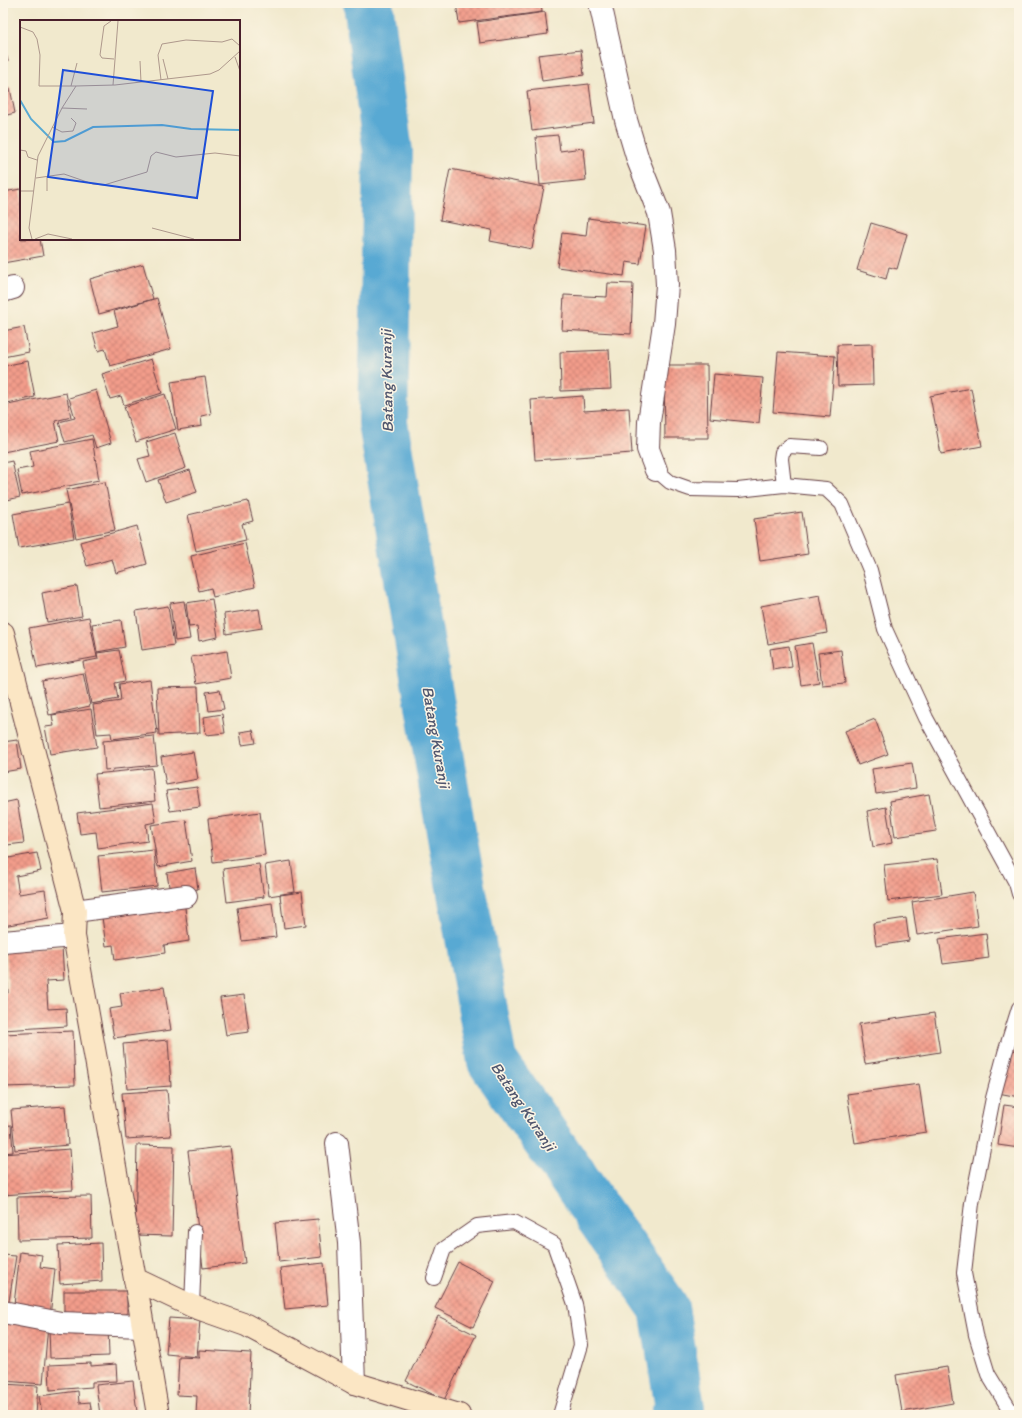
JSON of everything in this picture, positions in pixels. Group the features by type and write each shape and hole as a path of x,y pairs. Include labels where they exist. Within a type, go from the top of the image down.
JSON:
{"street":[{"path":"600,3 626,120 638,160 659,213 666,250 667,285 664,324 649,422 648,449 656,470"},
{"path":"3,633 8,676 75,911 74,936 158,1415"},
{"path":"75,911 186,896"},
{"path":"3,942 74,936"},
{"path":"337,1143 348,1243 354,1383"},
{"path":"135,1279 192,1306 246,1324 354,1383 460,1415"},
{"path":"3,1312 61,1323 142,1326"}],"lane":[{"path":"784,485 781,459 782,452 789,446 821,448"},
{"path":"656,470 670,482 690,489 738,490 784,485 826,489 842,504 870,570 885,629 926,718 1016,884 1019,894"},
{"path":"1013,1415 988,1374 976,1335 964,1273 972,1203 993,1098 1004,1053 1019,1008"},
{"path":"434,1278 444,1249 477,1226 514,1222 554,1244 574,1304 581,1345 560,1415"},
{"path":"192,1306 195,1232"}],"building":[{"path":"456,3 541,3 542,12 459,23"},
{"path":"545,12 548,34 480,43 477,22"},
{"path":"3,43 8,61 3,63"},
{"path":"581,50 584,75 542,81 538,55"},
{"path":"589,84 594,123 532,131 527,91"},
{"path":"10,88 15,113 3,116 3,89"},
{"path":"558,135 560,151 583,148 586,180 540,185 536,137"},
{"path":"450,169 544,187 532,249 490,241 492,230 440,220"},
{"path":"20,189 20,240 40,240 43,256 3,263 3,192"},
{"path":"588,218 646,226 640,264 626,262 624,276 557,267 562,233 586,236"},
{"path":"871,223 907,234 897,269 889,267 886,279 857,270"},
{"path":"143,264 153,299 99,314 90,279"},
{"path":"608,283 633,284 631,334 562,330 564,295 607,297"},
{"path":"157,298 171,349 110,366 105,349 98,351 93,333 118,326 114,311"},
{"path":"24,327 29,352 3,357 3,331"},
{"path":"872,344 873,385 838,386 837,345"},
{"path":"609,350 611,389 561,391 560,352"},
{"path":"778,352 835,356 830,417 773,412"},
{"path":"151,359 162,393 124,405 121,396 110,399 102,374"},
{"path":"28,361 35,397 3,404 3,366"},
{"path":"664,365 707,365 708,438 665,438"},
{"path":"714,374 763,378 759,423 710,418"},
{"path":"205,377 211,414 201,416 202,426 178,430 171,382"},
{"path":"971,388 982,446 941,454 930,396"},
{"path":"96,390 111,443 96,448 92,435 65,442 59,422 75,418 69,398"},
{"path":"66,393 71,417 55,421 59,441 3,452 3,406"},
{"path":"165,394 176,429 136,442 124,407"},
{"path":"583,396 584,411 629,408 632,453 535,460 531,400"},
{"path":"175,433 186,468 146,482 138,459 150,456 146,442"},
{"path":"92,439 99,480 22,495 17,470 33,467 30,451"},
{"path":"12,461 20,497 3,501 3,463"},
{"path":"190,470 197,492 166,502 158,480"},
{"path":"105,482 115,530 76,538 66,490"},
{"path":"248,501 253,521 242,524 246,540 196,551 188,515"},
{"path":"68,504 74,538 19,548 13,514"},
{"path":"802,512 808,554 760,561 754,519"},
{"path":"137,526 147,564 116,573 112,559 87,566 80,542"},
{"path":"245,543 255,587 213,597 211,588 199,591 191,556"},
{"path":"77,586 82,616 47,622 42,593"},
{"path":"820,595 827,633 768,644 761,606"},
{"path":"212,599 218,637 199,641 197,626 189,627 186,603"},
{"path":"184,601 190,639 175,641 170,603"},
{"path":"168,606 174,645 142,650 136,611"},
{"path":"259,609 262,628 226,634 224,614"},
{"path":"89,617 97,657 37,668 29,628"},
{"path":"121,620 125,647 97,652 92,624"},
{"path":"812,643 819,682 801,685 795,646"},
{"path":"789,646 792,667 773,670 770,649"},
{"path":"119,650 125,681 115,683 118,699 91,704 83,662 98,659 97,653"},
{"path":"841,650 845,683 822,685 818,653"},
{"path":"227,651 231,678 196,684 191,657"},
{"path":"83,673 90,706 49,715 42,681"},
{"path":"150,680 157,733 112,739 111,733 97,734 93,705 121,701 119,684"},
{"path":"198,687 200,733 159,735 157,688"},
{"path":"220,690 224,709 209,711 206,692"},
{"path":"91,709 97,747 50,754 45,727 54,726 52,715"},
{"path":"222,714 225,733 206,735 204,717"},
{"path":"875,719 888,754 858,765 845,731"},
{"path":"253,730 256,743 242,745 240,732"},
{"path":"154,736 157,765 105,770 103,741"},
{"path":"17,740 21,769 3,772 3,742"},
{"path":"193,752 198,779 166,785 161,757"},
{"path":"912,763 916,788 876,794 872,769"},
{"path":"152,768 155,801 99,807 95,774"},
{"path":"197,787 200,807 170,811 166,791"},
{"path":"929,794 936,831 895,837 890,801"},
{"path":"17,800 24,843 7,845 8,852 3,853 3,803"},
{"path":"153,803 156,822 146,824 148,841 98,848 96,832 80,834 77,813"},
{"path":"886,807 892,843 873,847 867,811"},
{"path":"260,812 265,855 213,862 208,819"},
{"path":"186,820 192,861 158,867 151,825"},
{"path":"154,850 157,886 102,892 98,856"},
{"path":"37,853 41,871 16,876 19,894 45,890 49,918 3,926 3,859"},
{"path":"937,859 942,894 888,901 884,865"},
{"path":"291,861 295,892 269,896 265,865"},
{"path":"259,864 264,897 227,902 223,869"},
{"path":"195,868 198,889 170,893 167,873"},
{"path":"302,892 306,925 284,928 280,895"},
{"path":"973,892 978,926 917,935 912,902"},
{"path":"184,899 189,941 164,945 165,953 115,960 113,945 106,946 101,910"},
{"path":"272,903 276,937 242,941 237,908"},
{"path":"906,918 909,941 876,946 873,923"},
{"path":"986,933 989,958 943,964 939,939"},
{"path":"62,947 64,980 46,981 48,1009 66,1008 67,1026 3,1030 3,993 8,993 6,950"},
{"path":"4,965 5,992 3,992"},
{"path":"164,987 171,1030 114,1038 109,1009 122,1007 120,993"},
{"path":"244,995 249,1032 226,1035 220,998"},
{"path":"934,1013 940,1052 865,1064 859,1024"},
{"path":"73,1031 75,1085 3,1087 3,1034"},
{"path":"168,1040 171,1086 127,1089 123,1044"},
{"path":"1006,1049 1019,1051 1019,1097 998,1093"},
{"path":"919,1084 926,1132 855,1143 847,1094"},
{"path":"167,1090 171,1136 126,1139 122,1093"},
{"path":"1004,1105 1019,1107 1019,1148 998,1145"},
{"path":"65,1106 68,1145 15,1150 11,1110"},
{"path":"11,1125 13,1152 3,1153 3,1126"},
{"path":"137,1145 174,1146 172,1236 135,1235"},
{"path":"230,1146 245,1263 203,1268 188,1151"},
{"path":"70,1149 73,1190 3,1195 3,1154"},
{"path":"91,1196 92,1238 18,1240 17,1197"},
{"path":"318,1219 322,1257 279,1262 275,1223"},
{"path":"101,1243 102,1281 60,1284 58,1245"},
{"path":"20,1252 42,1255 40,1267 55,1269 50,1317 13,1313"},
{"path":"3,1255 16,1256 8,1308 3,1307"},
{"path":"458,1262 495,1281 473,1327 435,1308"},
{"path":"324,1263 328,1305 285,1309 280,1268"},
{"path":"64,1291 127,1291 127,1318 64,1318"},
{"path":"438,1316 476,1335 444,1400 406,1381"},
{"path":"169,1318 200,1320 197,1357 166,1354"},
{"path":"3,1320 48,1324 43,1384 3,1381"},
{"path":"108,1326 109,1356 50,1358 49,1328"},
{"path":"199,1350 251,1353 248,1415 196,1415 197,1396 177,1395 179,1357 200,1358"},
{"path":"91,1363 91,1366 116,1364 117,1381 92,1382 92,1387 50,1390 49,1365"},
{"path":"947,1367 953,1403 902,1412 896,1375"},
{"path":"133,1381 137,1412 115,1415 100,1415 96,1385"},
{"path":"3,1384 38,1386 36,1415 3,1415"},
{"path":"78,1391 79,1403 90,1402 92,1415 42,1415 39,1396"}],"waterway":[{"name":"Batang Kuranji","path":"368,3 388,152 383,423 451,831 492,1061 664,1308 680,1408 676,1415"}]}
